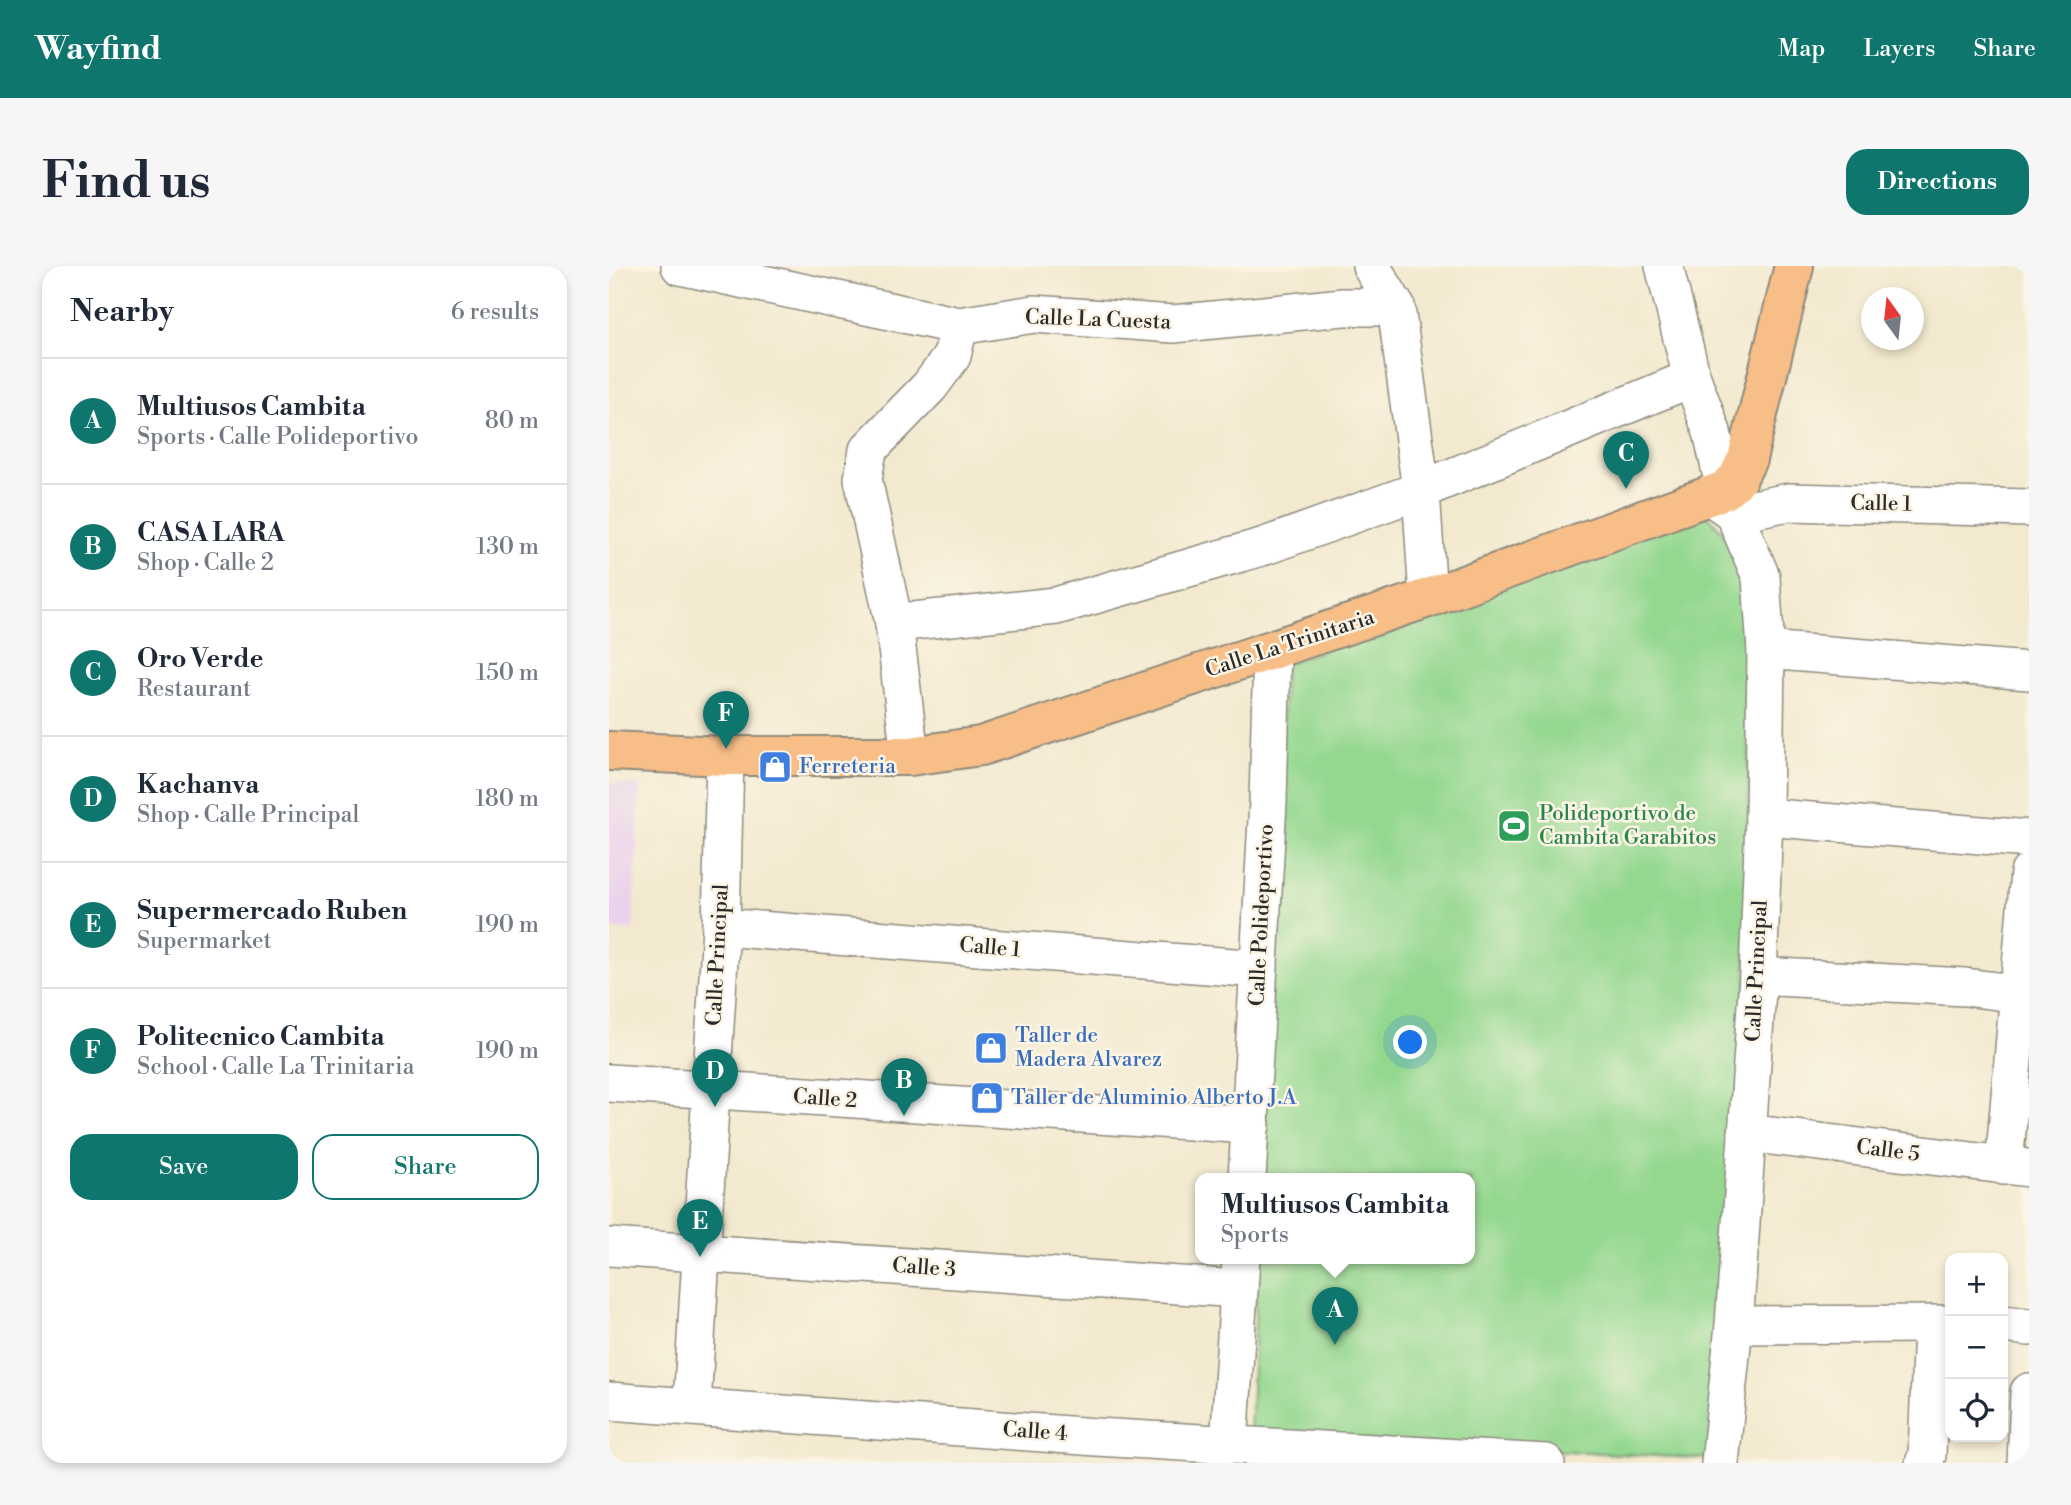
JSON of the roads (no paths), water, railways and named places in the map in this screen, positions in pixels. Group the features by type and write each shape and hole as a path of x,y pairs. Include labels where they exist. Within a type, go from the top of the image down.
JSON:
{"main road":[{"path":"1723,499 1747,459 1794,266"},
{"name":"Calle La Trinitaria","path":"609,751 910,756 981,746 1723,499"}],"street":[{"name":"Calle La Cuesta","path":"680,266 959,326 1034,314 1173,324 1343,307 1396,307"},
{"path":"1371,266 1396,307 1421,490 1428,598"},
{"name":"Calle Principal","path":"1664,266 1692,378 1712,432 1723,499 1761,577 1766,650 1758,976 1734,1325 1720,1463"},
{"path":"910,756 894,623 863,479 867,450 930,386 952,356 959,326"},
{"path":"894,623 1056,606 1265,545 1421,490 1692,378"},
{"name":"Calle 1","path":"1723,499 2029,508"},
{"name":"Calle Polideportivo","path":"1247,1173 1268,802 1272,650"},
{"path":"1766,650 2029,671"},
{"name":"Calle Principal","path":"692,1405 721,927 725,755"},
{"path":"1764,817 2029,839"},
{"path":"2017,1167 2029,873"},
{"name":"Calle 1","path":"721,927 1259,970"},
{"path":"1758,976 1965,987 2023,994"},
{"name":"Calle 2","path":"609,1083 1251,1125"},
{"name":"Calle 5","path":"1747,1133 2017,1167"},
{"name":"Calle 3","path":"609,1247 700,1253 1240,1274"},
{"path":"1229,1445 1240,1274"},
{"path":"1734,1325 1941,1324 1924,1463"},
{"path":"2008,1325 2029,1327"},
{"path":"2027,1463 2029,1392"},
{"name":"Calle 4","path":"609,1401 692,1405 1095,1450 1229,1445 1546,1463"}],"place":[{"name":"Oro Verde","path":"1626,489"},
{"name":"Politecnico Cambita","path":"726,749"},
{"name":"Ferreteria","path":"775,767"},
{"name":"Polideportivo de Cambita Garabitos","path":"1514,826"},
{"name":"Taller de Madera Alvarez","path":"991,1048"},
{"name":"Taller de Aluminio Alberto J.A","path":"987,1098"},
{"name":"Kachanva","path":"715,1107"},
{"name":"CASA LARA","path":"904,1116"},
{"name":"Supermercado Ruben","path":"700,1257"},
{"name":"Multiusos Cambita","path":"1335,1345"}]}
